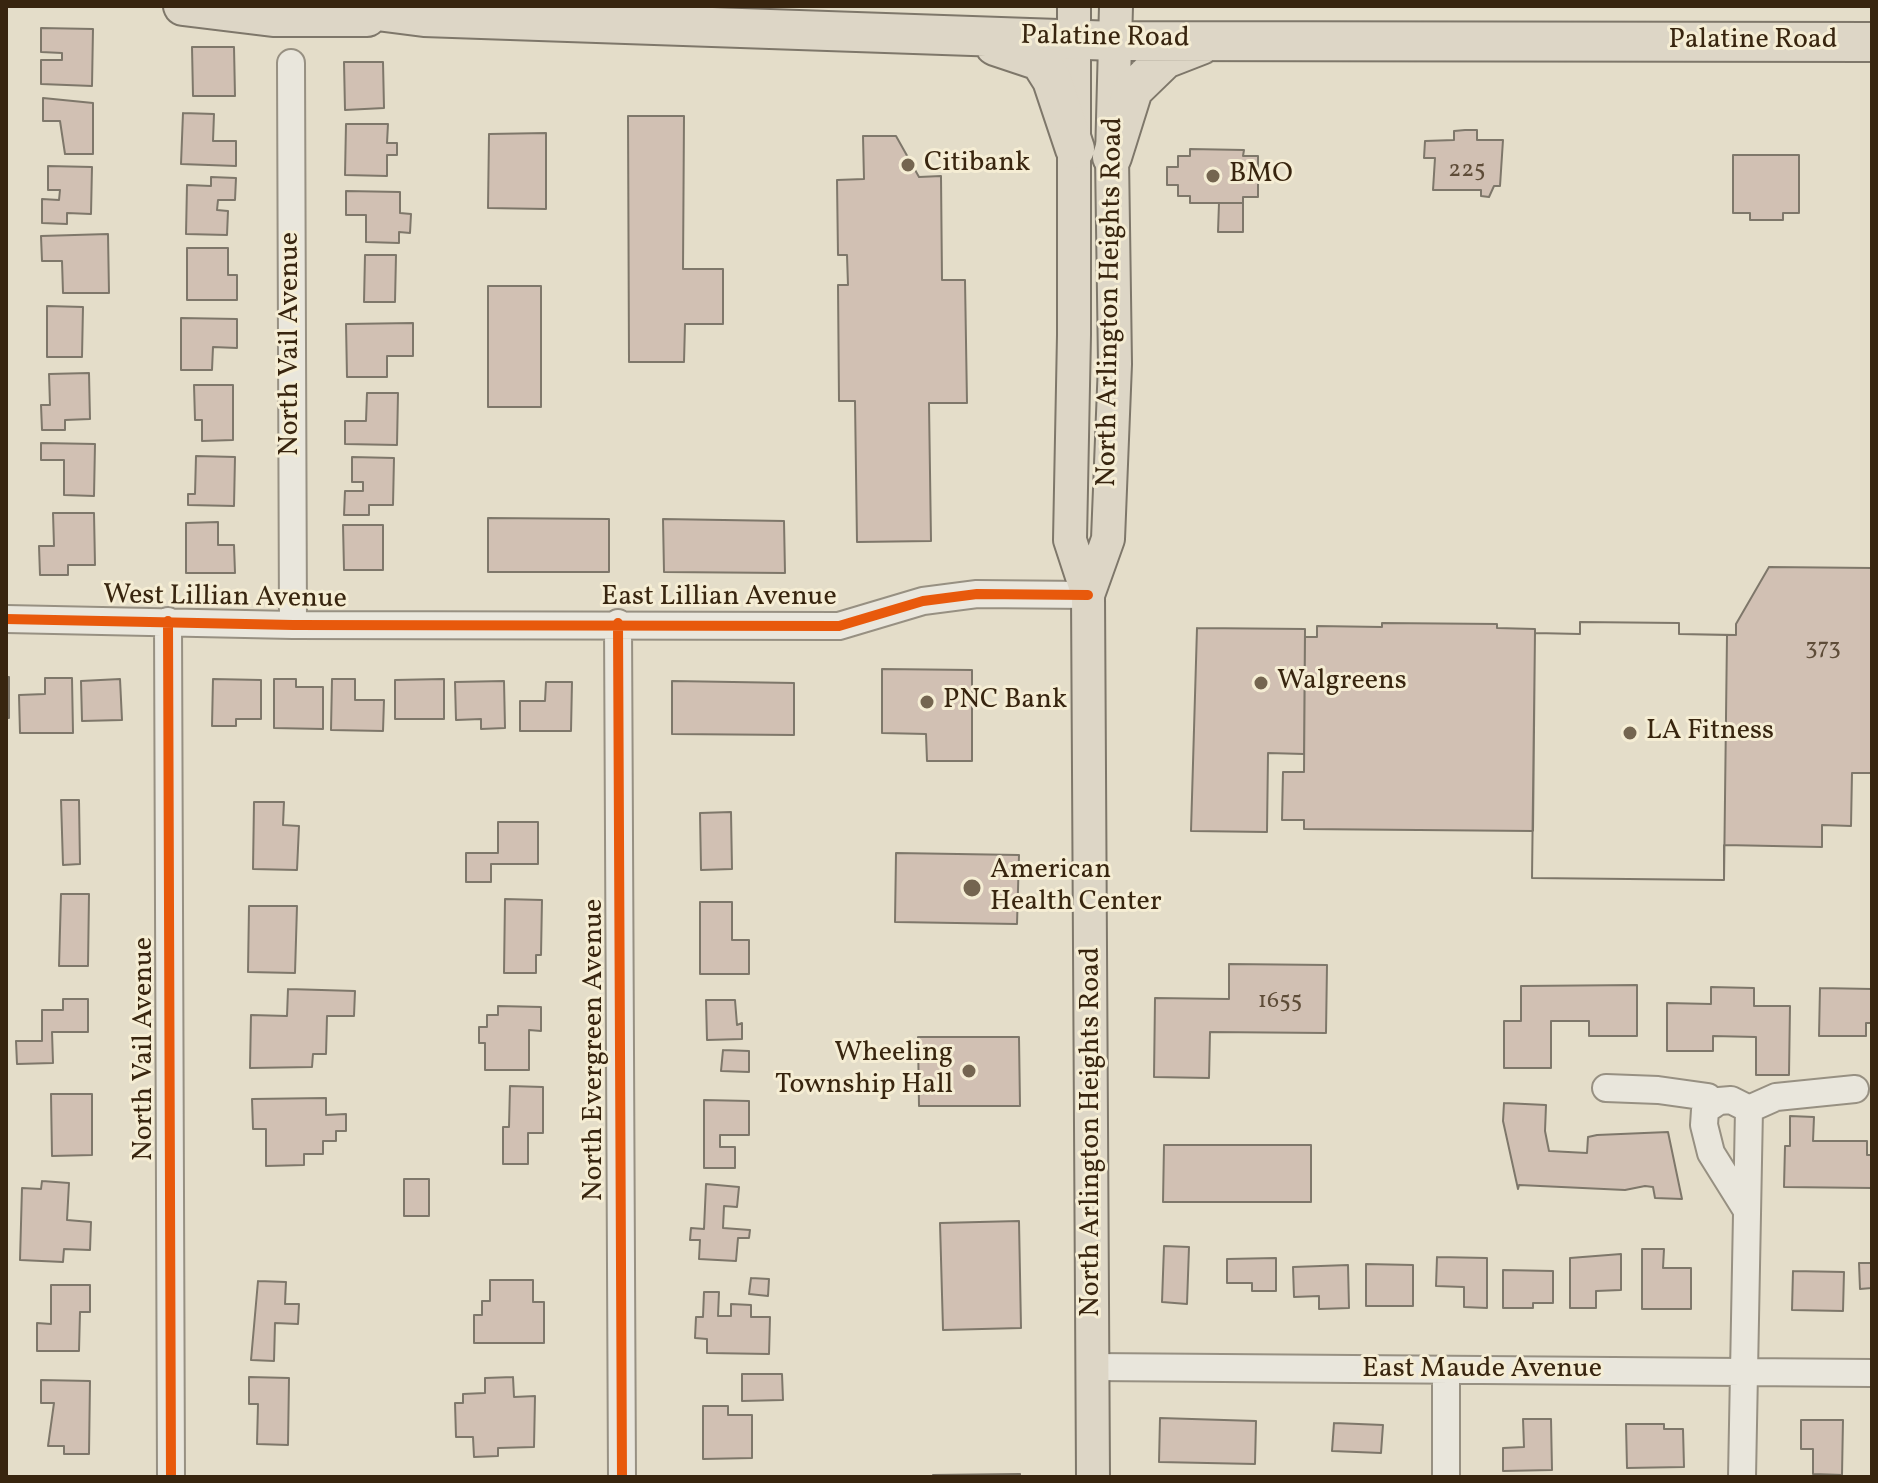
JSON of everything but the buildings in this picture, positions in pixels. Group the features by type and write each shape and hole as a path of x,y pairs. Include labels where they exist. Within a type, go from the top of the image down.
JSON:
{"highway":[{"path":"183,6 273,17 424,17"},
{"name":"Palatine Road","path":"338,6 424,17 967,35 1074,23 1116,24 1212,41 1872,42"},
{"path":"967,35 1040,61 1052,80 1075,149"},
{"path":"1112,157 1133,90 1165,59 1212,41"}],"main road":[{"name":"North Arlington Heights Road","path":"1074,23 1070,540 1088,595 1093,1477"},
{"name":"North Arlington Heights Road","path":"1088,595 1108,539 1115,364 1112,157 1116,24"}],"street":[{"name":"North Vail Avenue","path":"291,63 293,625"},
{"name":"East Lillian Avenue","path":"443,626 618,623 839,626 923,601 954,597 1088,595"},
{"name":"West Lillian Avenue","path":"6,619 443,626"},
{"name":"North Vail Avenue","path":"168,621 171,1477"},
{"name":"North Evergreen Avenue","path":"618,623 622,1477"},
{"path":"1606,1088 1645,1088 1708,1097 1713,1105"},
{"path":"1749,1109 1776,1097 1855,1089"},
{"path":"1746,1209 1711,1153 1704,1125 1705,1110 1713,1105 1731,1100 1749,1109"},
{"path":"1742,1477 1749,1109"},
{"name":"East Maude Avenue","path":"1093,1367 1872,1373"},
{"path":"1446,1372 1446,1477"}],"cycle path":[{"path":"6,619 293,625 839,626 923,601 977,594 1088,595"},
{"path":"168,621 171,1477"},
{"path":"618,623 622,1477"}],"place":[{"name":"Citibank","path":"908,165"},
{"name":"BMO","path":"1213,176"},
{"name":"Walgreens","path":"1261,683"},
{"name":"PNC Bank","path":"927,702"},
{"name":"LA Fitness","path":"1630,733"},
{"name":"American Health Center","path":"972,888"},
{"name":"Wheeling Township Hall","path":"969,1071"}]}
